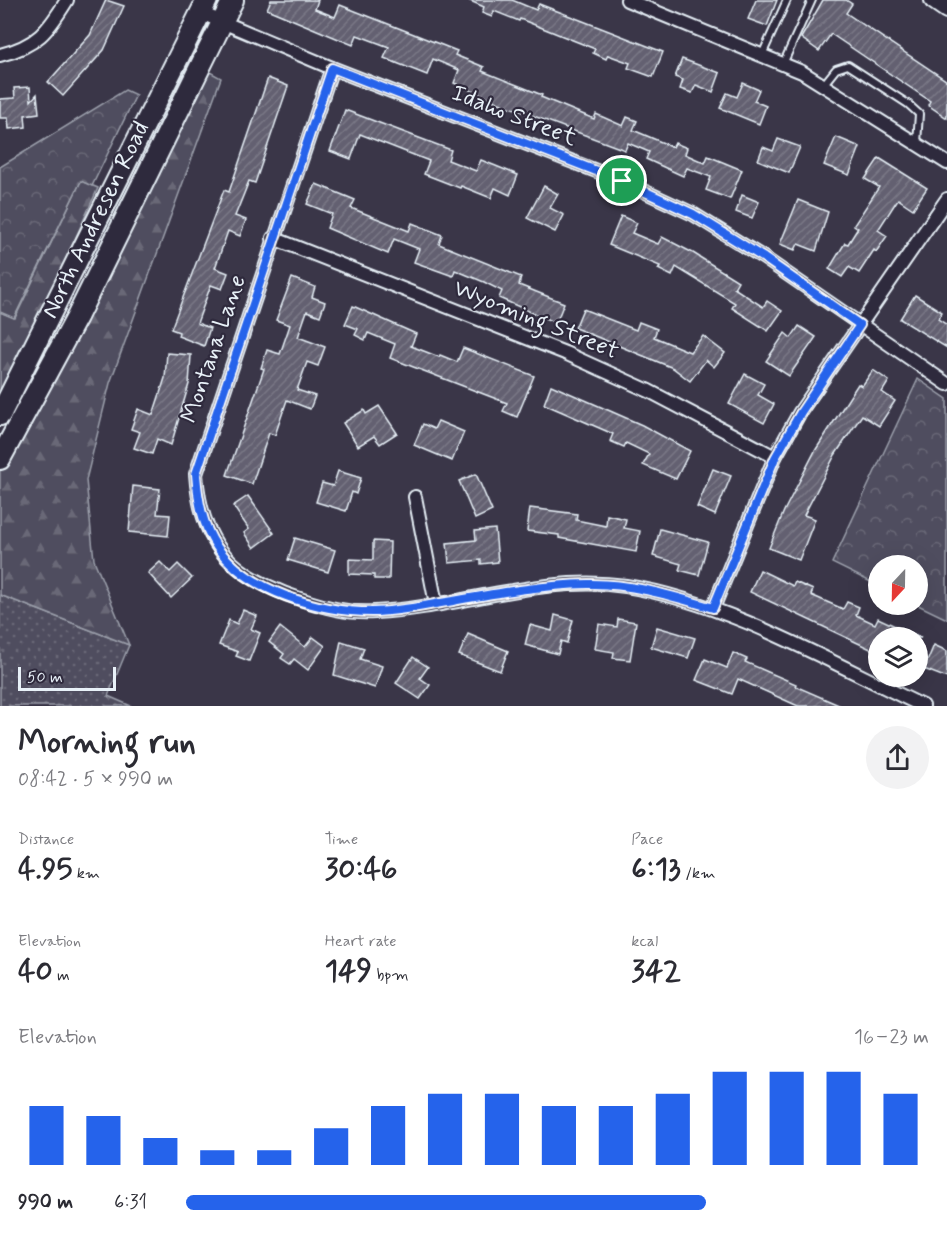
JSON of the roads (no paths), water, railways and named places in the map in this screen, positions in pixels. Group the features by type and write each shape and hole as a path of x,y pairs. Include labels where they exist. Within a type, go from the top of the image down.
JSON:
{"main road":[{"name":"North Andresen Road","path":"0,459 46,378 232,0"},
{"path":"934,0 947,9"},
{"name":"North Andresen Road","path":"0,415 204,7"}],"street":[{"path":"0,55 18,51 41,38 67,0"},
{"path":"627,0 641,3 824,84 947,164"},
{"name":"Idaho Street","path":"204,7 222,23 622,181 693,214 764,258 947,384"},
{"name":"Montana Lane","path":"332,68 273,238 196,474 198,499 205,525 218,548 237,569 285,594 344,611 374,612 532,587 591,584 660,592 713,608 922,706"},
{"path":"713,608 775,458 801,412 947,199"},
{"name":"Wyoming Street","path":"273,238 565,353 649,391 775,458"},
{"path":"415,497 436,604"}],"lane":[{"path":"762,55 787,0"},
{"path":"783,64 812,0"},
{"path":"824,84 836,69 848,65 908,104 919,114 917,144"}]}
